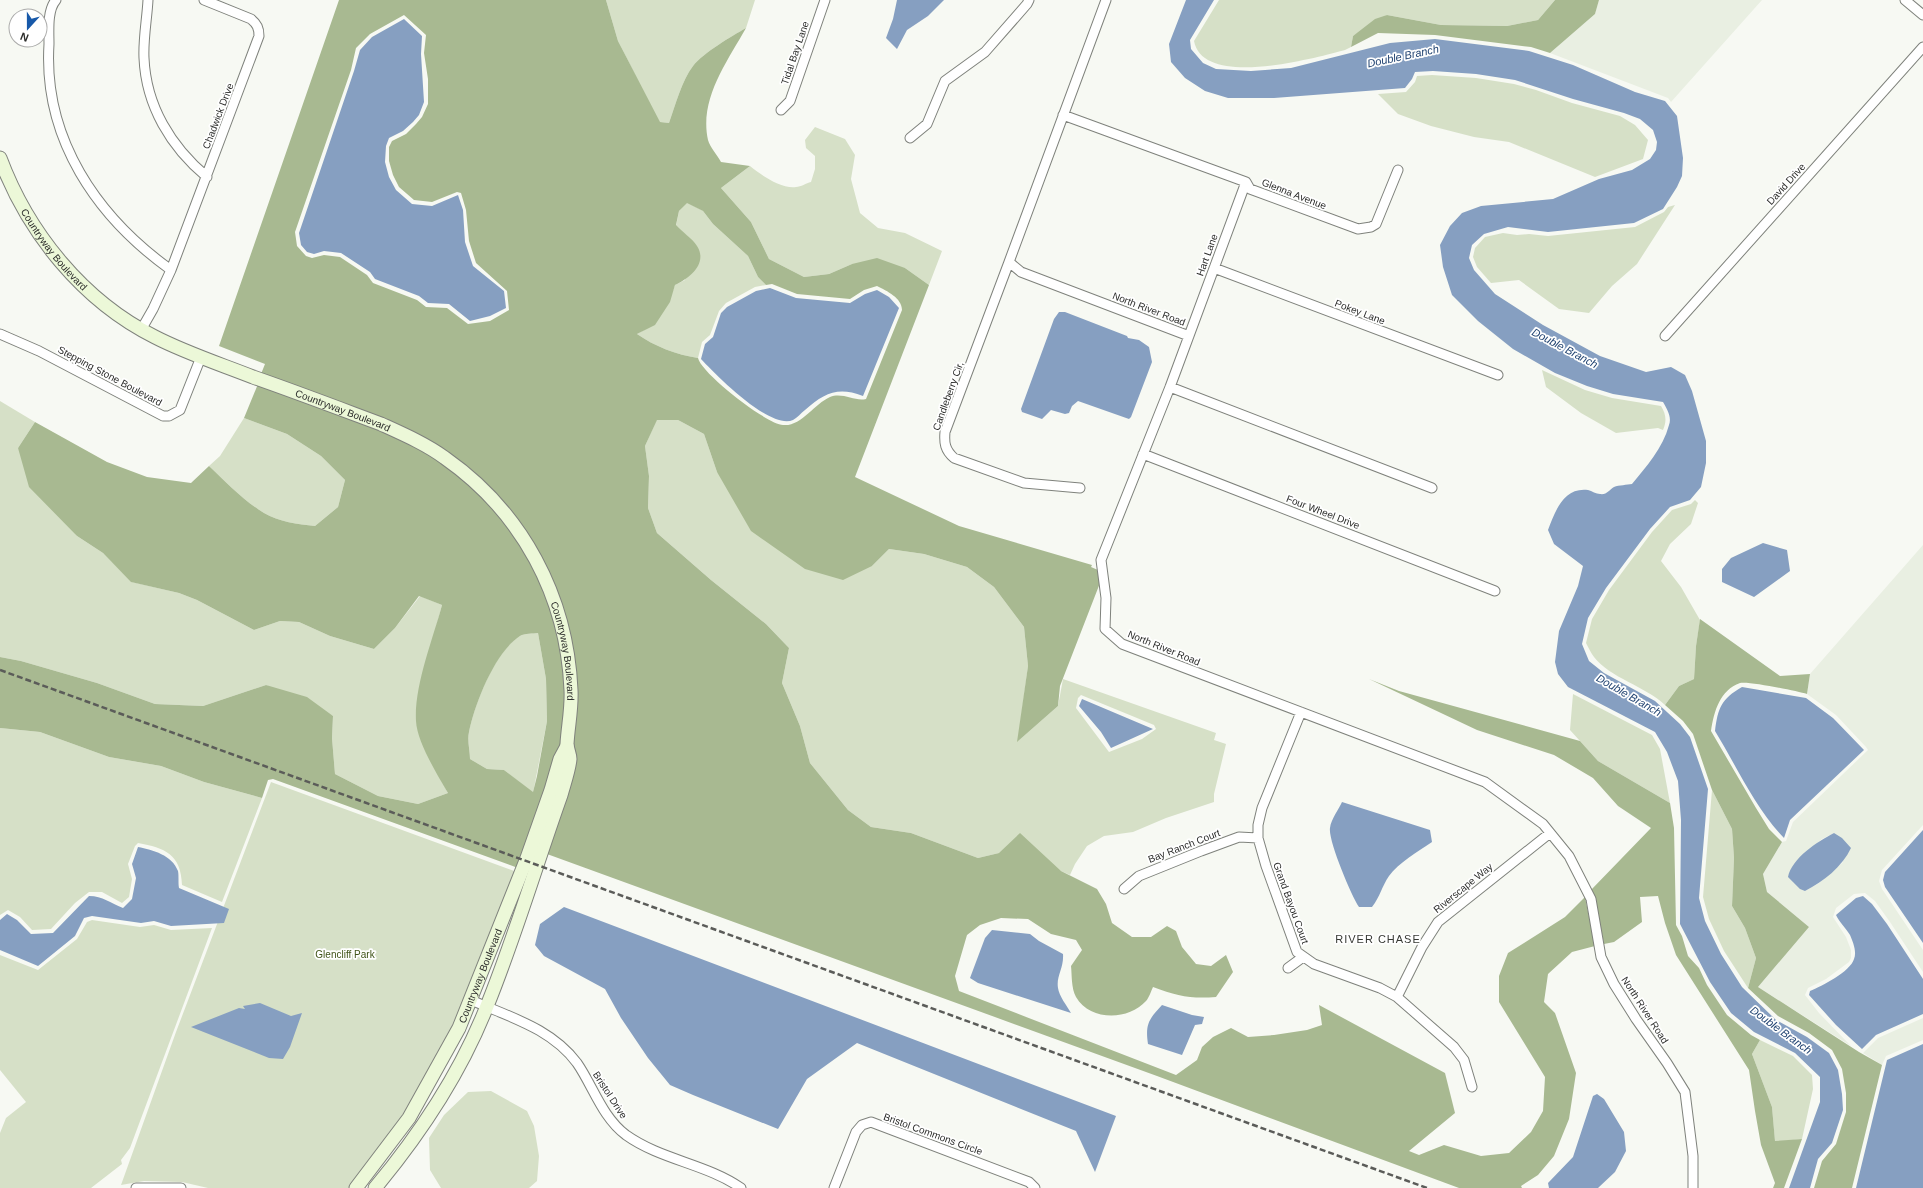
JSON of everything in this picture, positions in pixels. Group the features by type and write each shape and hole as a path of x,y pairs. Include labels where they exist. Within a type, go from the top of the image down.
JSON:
{"street":[{"path":"56,0 50,15 49,66 57,116 68,149 85,182 111,217 135,242 171,270"},
{"path":"148,0 144,59 153,103 162,123 179,150 193,165 207,176"},
{"name":"Chadwick Drive","path":"141,330 153,309 171,270 257,44 259,29 256,23 245,15 204,0"},
{"name":"Tidal Bay Lane","path":"781,110 790,101 825,0"},
{"path":"910,138 928,124 946,81 985,52 1029,0"},
{"path":"1009,262 1106,0"},
{"path":"1905,0 1923,15"},
{"name":"David Drive","path":"1665,336 1923,47"},
{"name":"Glenna Avenue","path":"1063,115 1246,182 1250,189 1351,227 1364,229 1376,224 1398,170"},
{"name":"Countryway Boulevard","path":"0,158 12,187 26,213 60,260 96,297 141,330 154,337 201,357 405,435 444,457 461,470 492,499 521,535 533,554 552,592 566,642 571,690 567,746 570,759 561,794 487,1007 462,1060 418,1132 375,1188"},
{"name":"Hart Lane","path":"1189,336 1246,182"},
{"name":"North River Road","path":"1009,262 1021,272 1189,336 1101,560 1106,598 1105,629 1122,644 1485,782 1543,824 1569,856 1591,899 1601,957 1614,984 1685,1092 1693,1156 1693,1188"},
{"name":"Candleberry Cir,","path":"1009,262 945,432 945,446 948,453 954,458 1013,480 1037,485 1080,488"},
{"name":"Pokey Lane","path":"1214,268 1498,375"},
{"name":"Stepping Stone Boulevard","path":"0,334 39,351 163,416 169,416 180,410 201,357"},
{"path":"1170,387 1432,488"},
{"name":"Four Wheel Drive","path":"1143,454 1495,590"},
{"name":"Grand Bayou Court","path":"1301,712 1262,808 1258,825 1258,838 1266,866 1297,952 1314,964 1373,985 1397,997 1454,1047 1464,1060 1472,1087"},
{"name":"Countryway Boulevard","path":"359,1185 409,1118 448,1052 471,1000 539,824 560,759 567,746"},
{"name":"Riverscape Way","path":"1397,997 1422,947 1438,922 1550,833"},
{"name":"Bay Ranch Court","path":"1124,889 1139,876 1201,851 1239,838 1258,838"},
{"path":"1288,968 1303,957"},
{"name":"Bristol Drive","path":"471,1000 528,1024 555,1040 577,1063 607,1114 626,1134 655,1150 722,1176 741,1188"},
{"name":"Bristol Commons Circle","path":"834,1188 856,1132 862,1125 871,1122 1030,1182 1036,1188"},
{"path":"136,1188 181,1188"}],"shaded area":[{"path":"1599,0 1762,0 1671,102 1668,98 1550,53 1595,14"},
{"path":"1923,545 1923,825 1882,870 1879,881 1882,889 1923,950 1923,972 1875,901 1865,893 1854,894 1836,908 1833,917 1846,937 1851,950 1851,958 1849,962 1826,979 1808,988 1805,995 1819,1013 1851,1046 1758,987 1809,927 1767,892 1763,874 1782,842 1786,841 1793,822 1868,750 1836,715 1807,694 1810,674","holes":["1834,833 1843,862 1819,883 1805,891 1807,852 1822,839"]},
{"path":"1923,1018 1923,1040 1886,1056 1882,1065 1863,1053 1878,1038"}],"green space":[{"path":"339,0 606,0 618,41 660,122 669,123 682,86 693,66 710,50 746,28 716,81 707,110 706,125 709,143 721,162 750,166 721,188 751,222 769,259 804,277 829,274 852,264 877,258 905,268 929,285 855,477 959,526 1092,565 1091,567 1098,570 1100,583 1060,686 1058,706 1017,742 1028,666 1024,627 994,587 967,567 924,554 889,549 872,566 843,580 805,569 751,531 717,472 704,434 678,420 657,420 645,446 649,476 648,508 657,533 711,580 766,624 789,648 782,683 800,726 810,763 848,810 871,827 911,833 978,858 999,853 1020,833 1061,871 1097,889 1106,904 1112,923 1132,937 1151,937 1167,926 1176,931 1182,947 1196,964 1211,966 1226,955 1233,972 1216,997 1199,998 1184,996 1169,993 1153,987 1146,1001 1138,1008 1120,1015 1110,1016 1100,1014 1090,1011 1082,1005 1074,993 1072,986 1071,966 1082,950 1076,940 1051,934 1028,919 1001,918 980,925 967,935 955,976 959,991 1176,1075 1197,1060 1202,1047 1213,1037 1231,1028 1248,1037 1307,1030 1322,1025 1319,1005 1445,1073 1455,1113 1409,1151 1419,1155 1444,1145 1481,1156 1509,1153 1531,1132 1543,1111 1545,1077 1499,1002 1499,976 1508,953 1565,917 1585,897 1595,946 1572,952 1548,974 1544,1002 1555,1013 1576,1073 1569,1119 1554,1156 1538,1175 1521,1186 1522,1188 1459,1188 1157,1076 547,854 574,760 555,589 464,466 261,374 265,364 219,346","holes":["404,15 426,35 424,53 428,79 428,104 422,117 416,124 406,134 392,141 389,147 389,161 393,175 399,187 414,200 432,202 457,192 461,193 466,210 469,241 476,263 507,291 509,310 490,321 468,324 447,308 426,307 417,300 373,283 367,275 340,257 324,255 312,258 306,256 297,246 295,232 351,70 356,48 370,34","687,203 703,211 713,224 748,256 758,277 766,285 772,284 797,294 850,299 864,290 877,286 897,298 900,302 902,310 866,399 862,400 844,396 830,397 824,400 802,419 790,425 783,425 763,416 735,397 710,375 698,358 682,355 666,349 637,334 655,325 670,302 675,285 691,274 699,264 700,252 697,246 676,225 679,211"]},
{"path":"606,0 755,0 746,28 710,50 693,66 682,86 669,123 659,122 618,41"},
{"path":"1219,0 1555,0 1538,20 1507,26 1441,25 1387,15 1353,36 1351,47 1345,50 1310,59 1286,63 1238,67 1217,64 1202,55 1194,41"},
{"path":"1555,0 1599,0 1595,14 1550,53 1531,47 1435,35 1378,33 1351,47 1353,36 1375,19 1387,15 1441,25 1507,26 1538,20"},
{"path":"1432,75 1476,78 1514,84 1572,103 1620,116 1635,125 1648,140 1643,159 1595,177 1509,142 1474,137 1431,126 1398,114 1378,94 1406,92 1415,82 1417,76"},
{"path":"815,127 845,139 855,155 851,179 860,213 878,228 905,233 942,251 929,285 905,268 852,264 829,274 804,277 769,259 751,222 721,188 750,166 765,177 784,186 798,187 811,182 815,169 815,156 806,148 805,140"},
{"path":"687,202 703,211 713,224 748,256 758,277 766,285 755,287 726,303 719,311 710,335 702,342 698,358 682,355 666,349 637,334 650,326 656,320 669,299 675,285 685,280 688,237 676,226 679,211"},
{"path":"1675,205 1637,264 1612,286 1589,313 1559,309 1519,280 1491,283 1477,267 1473,257 1475,248 1485,237 1503,233 1548,236 1635,227 1664,212 1668,207"},
{"path":"1542,370 1585,390 1612,398 1661,406 1665,418 1663,430 1658,428 1616,433 1581,413 1546,387"},
{"path":"258,384 379,429 423,449 475,488 517,538 547,594 562,644 567,691 563,742 518,868 273,779 268,780 262,798 204,782 161,766 109,757 40,732 0,728 0,657 21,661 97,683 155,704 203,706 266,685 307,697 333,716 332,738 335,774 378,796 418,804 448,793 424,748 417,729 416,721 416,707 421,678 442,605 419,596 395,628 374,649 330,636 299,622 280,621 254,630 197,600 179,593 131,582 103,553 77,536 29,487 18,448 35,422 107,462 147,477 191,483 209,466 249,503 264,513 282,521 315,526 338,507 345,480 321,456 287,434 244,418","holes":["538,633 546,679 547,721 533,792 504,770 487,769 470,759 468,735 476,707 487,679 502,654 520,636"]},
{"path":"0,401 35,422 18,448 77,536 103,553 132,582 179,593 197,600 254,630 280,621 299,622 330,636 374,649 395,628 420,596 442,605 433,639 425,750 448,793 418,804 378,796 335,774 332,738 333,716 266,685 203,706 155,704 97,683 21,661 0,657"},
{"path":"244,418 287,434 321,456 345,480 338,507 315,526 289,522 276,519 264,513 249,503 229,485 209,466 220,456"},
{"path":"657,419 678,420 704,434 717,472 872,566 889,549 924,554 967,567 994,587 1024,627 1028,666 1018,741 1058,706 1063,679 1216,733 1214,740 1226,744 1214,794 1214,802 1166,818 1133,832 1104,836 1087,846 1075,864 1070,875 999,853 978,858 911,833 871,827 848,810 810,763 800,726 782,683 789,648 766,624 711,580 657,533 648,508 649,476 645,446","holes":["1081,695 1154,725 1156,729 1142,739 1109,752 1076,708 1078,698"]},
{"path":"1695,500 1698,503 1691,524 1670,544 1661,561 1681,587 1700,620 1696,646 1694,679 1679,686 1665,705 1648,692 1609,671 1593,655 1586,643 1592,619 1609,590 1652,532 1672,510 1691,504"},
{"path":"1700,619 1780,676 1810,674 1807,694 1753,683 1740,683 1733,686 1727,691 1719,702 1711,731 1769,829 1782,842 1763,874 1767,892 1809,927 1758,987 1859,1052 1882,1065 1852,1188 1814,1188 1822,1161 1836,1144 1846,1112 1846,1093 1842,1069 1832,1050 1809,1033 1778,1016 1748,988 1756,958 1745,928 1732,906 1734,858 1732,829 1712,790 1693,734 1683,721 1665,705 1679,686 1694,679 1696,646"},
{"path":"538,633 546,679 547,721 533,793 504,770 487,769 470,759 468,738 481,693 494,665 502,653 520,636"},
{"path":"1369,679 1399,691 1580,741 1598,761 1670,803 1674,828 1676,925 1682,936 1688,956 1699,968 1707,985 1727,1015 1751,1035 1760,1040 1752,1054 1772,1107 1775,1141 1802,1139 1784,1188 1773,1188 1775,1183 1761,1145 1749,1070 1676,955 1658,896 1640,897 1642,922 1614,942 1604,944 1595,898 1591,890 1651,828 1618,806 1593,778 1554,755 1477,730"},
{"path":"1573,694 1652,735 1660,749 1670,803 1598,761 1570,730"},
{"path":"0,728 40,732 109,757 161,766 204,782 262,798 222,902 182,885 181,874 178,866 175,859 170,854 156,847 138,843 135,846 128,864 132,879 129,897 122,903 102,892 89,892 75,903 51,929 32,930 20,917 8,910 0,915"},
{"name":"Glencliff Park","path":"271,782 517,872 459,1018 404,1118 349,1188 208,1188 182,1182 144,1181 121,1185 176,1032"},
{"path":"1712,790 1732,829 1734,858 1732,906 1745,928 1756,958 1748,988 1724,951 1709,919 1703,897"},
{"path":"92,920 140,927 154,925 171,930 212,928 130,1148 121,1160 122,1164 91,1188 0,1188 0,1133 6,1118 26,1102 0,1070 0,955 38,970 77,939 87,922"},
{"path":"1760,1040 1793,1056 1812,1075 1813,1089 1802,1139 1775,1142 1772,1107 1752,1054"},
{"path":"491,1091 527,1111 534,1126 539,1156 537,1181 529,1188 441,1188 430,1170 429,1138 444,1115 468,1092"}],"water":[{"path":"897,0 944,0 928,16 907,30 897,49 886,38 893,19"},
{"name":"Double Branch","path":"1186,0 1214,0 1190,40 1191,49 1203,63 1216,69 1251,71 1291,68 1390,43 1435,39 1529,51 1573,65 1635,92 1665,101 1677,116 1683,158 1682,176 1663,209 1634,223 1548,232 1508,227 1484,234 1472,245 1469,258 1474,270 1495,294 1543,325 1600,356 1646,372 1671,367 1685,375 1692,391 1706,441 1706,463 1701,487 1690,500 1670,507 1650,529 1606,588 1588,618 1582,644 1589,661 1604,673 1655,701 1680,724 1690,737 1708,789 1699,898 1705,921 1721,954 1742,987 1776,1020 1807,1037 1829,1053 1838,1070 1843,1110 1832,1143 1818,1159 1810,1188 1789,1188 1820,1102 1820,1077 1795,1053 1754,1032 1731,1013 1710,982 1680,924 1681,820 1678,781 1667,752 1655,732 1568,687 1558,674 1555,662 1559,631 1578,586 1583,566 1554,544 1548,530 1557,509 1561,502 1572,492 1588,490 1597,494 1602,494 1614,487 1632,484 1654,457 1663,442 1670,422 1669,413 1663,402 1613,394 1587,386 1555,373 1513,349 1478,321 1452,295 1443,267 1440,245 1450,226 1462,213 1481,206 1553,199 1599,179 1632,170 1650,159 1656,150 1657,142 1653,130 1640,119 1624,113 1573,99 1515,80 1476,74 1433,71 1415,72 1405,88 1274,98 1228,98 1205,91 1185,78 1171,62 1169,44"},
{"path":"404,19 422,36 421,54 424,102 419,115 413,122 403,131 389,138 386,146 385,162 389,177 396,190 412,204 432,206 458,195 463,210 465,242 473,266 504,291 506,308 490,316 470,321 449,304 428,303 419,296 375,279 370,272 341,253 324,251 314,254 307,252 301,245 299,233 360,50 372,37"},
{"path":"770,288 796,298 850,303 865,294 877,290 889,297 899,308 863,396 846,392 825,395 793,420 783,421 771,417 744,399 718,377 701,359 705,344 713,337 721,313 727,307 756,291"},
{"path":"1059,312 1065,312 1127,336 1128,338 1139,340 1149,347 1152,362 1129,419 1078,401 1072,406 1069,413 1065,414 1051,410 1042,419 1022,412 1021,409 1054,319"},
{"path":"1763,543 1787,550 1790,571 1754,597 1722,582 1722,569 1731,558"},
{"path":"1742,687 1806,698 1833,718 1864,750 1790,820 1784,838 1764,814 1715,731 1719,710 1725,700"},
{"path":"1082,699 1153,729 1111,748 1101,732 1079,706"},
{"path":"1342,802 1430,830 1432,842 1393,871 1372,907 1359,907 1355,901 1336,855 1330,834 1333,818"},
{"path":"1923,830 1923,943 1885,887 1883,880 1885,872"},
{"path":"1834,833 1842,838 1851,848 1847,855 1838,867 1826,878 1805,891 1800,889 1788,877 1794,863 1806,851"},
{"path":"138,847 161,854 167,857 175,865 178,871 179,888 229,909 224,923 171,926 154,921 141,923 92,916 84,918 75,936 38,966 0,950 0,920 7,914 17,920 31,934 53,933 89,896 102,898 123,908 132,899 136,878 132,864"},
{"path":"1863,896 1872,904 1887,924 1923,979 1923,1014 1876,1035 1862,1049 1836,1025 1809,995 1810,991 1841,974 1847,969 1854,959 1855,950 1850,935 1836,915 1856,898"},
{"path":"564,907 1116,1116 1095,1172 1076,1131 857,1043 807,1079 778,1129 670,1085 648,1058 621,1018 605,989 544,956 535,945 540,924"},
{"path":"992,930 1030,934 1039,941 1063,954 1058,988 1061,998 1071,1013 978,983 970,978 985,938"},
{"path":"260,1003 291,1016 302,1013 290,1047 283,1059 269,1058 191,1027 239,1008 245,1009 243,1006"},
{"path":"1162,1005 1192,1015 1204,1017 1202,1024 1195,1025 1182,1055 1148,1044 1147,1031 1149,1022"},
{"path":"1923,1044 1923,1188 1856,1188 1887,1060"},
{"path":"1597,1094 1604,1099 1624,1132 1626,1151 1615,1172 1598,1188 1549,1188 1548,1183 1573,1157 1593,1096"}],"railway":[{"path":"0,670 1427,1188"}],"district":[{"name":"RIVER CHASE","path":"1378,939"}]}
